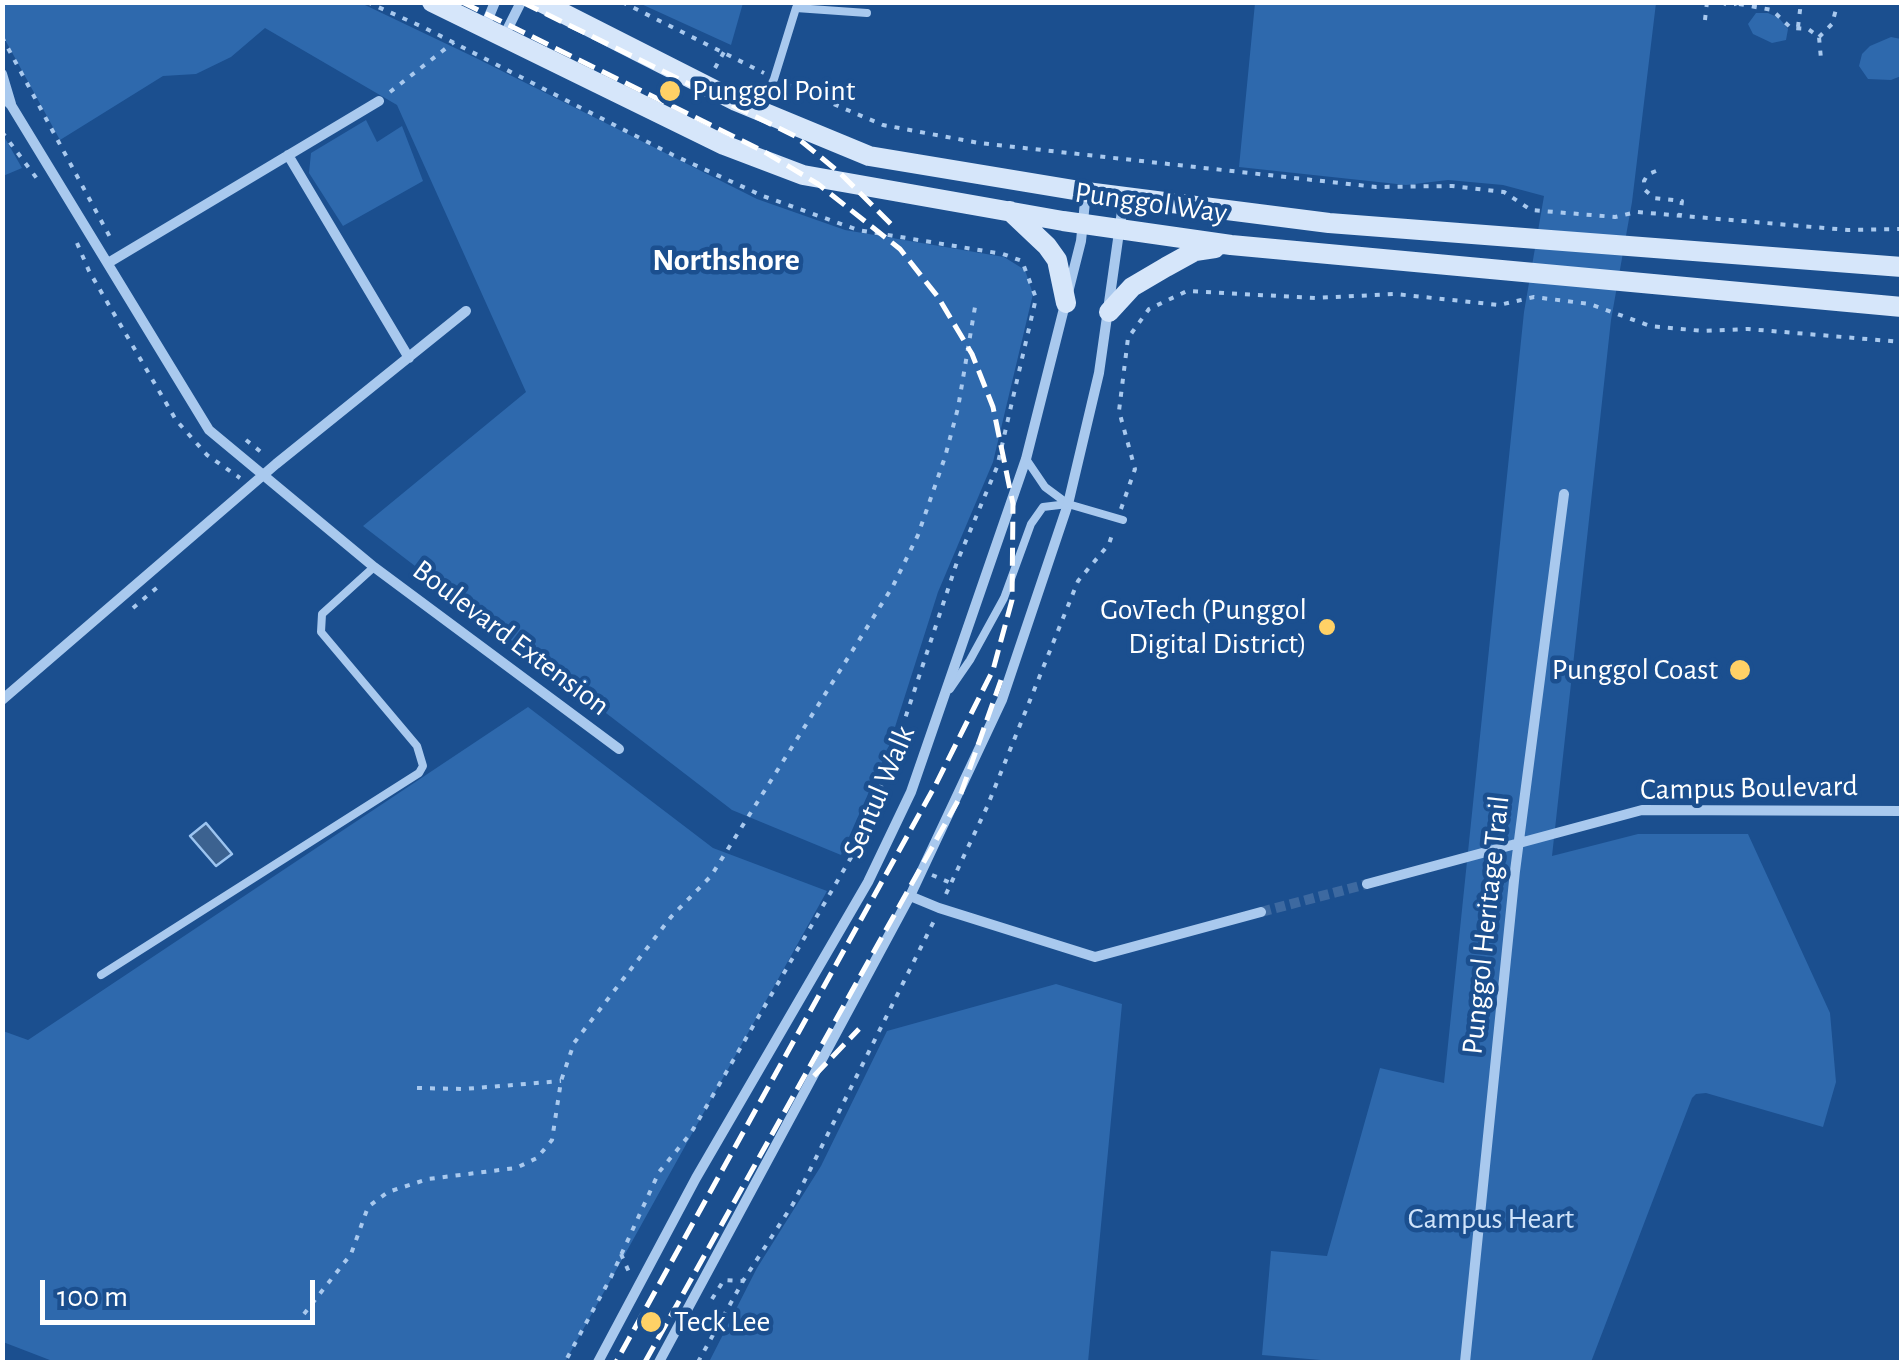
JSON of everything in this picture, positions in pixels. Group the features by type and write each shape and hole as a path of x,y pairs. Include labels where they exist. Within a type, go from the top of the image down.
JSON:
{"main road":[{"name":"Punggol Way","path":"432,2 724,145 803,175 1084,224 1232,245 1902,307"},
{"name":"Punggol Way","path":"542,2 572,12 758,110 869,156 1086,192 1329,222 1902,267"},
{"path":"1010,211 1057,260 1066,303"},
{"path":"1108,312 1132,288 1195,251 1232,245"}],"street":[{"path":"494,31 496,2"},
{"path":"494,31 521,2"},
{"name":"Boulevard Extension","path":"2,74 7,101 209,430 374,567 619,750"},
{"path":"108,264 379,101"},
{"path":"288,155 409,358"},
{"name":"Sentul Walk","path":"598,1362 696,1178 868,882 910,792 1026,458 1084,224 1086,192"},
{"path":"658,1362 910,896 1002,700 1068,504 1099,373 1124,196"},
{"path":"3,697 276,464 466,310"},
{"name":"Punggol Heritage Trail","path":"1465,1362 1515,871 1564,494"},
{"name":"Campus Boulevard","path":"1367,884 1642,810 1902,811"},
{"path":"910,896 1095,957 1261,912"}],"lane":[{"path":"758,110 774,79 796,8 867,13"},
{"path":"1026,458 1045,487 1068,504 1120,519"},
{"path":"947,692 970,660 1004,598 1031,524 1043,507 1068,504"},
{"path":"102,975 419,773 422,766 418,746 321,632 322,614 374,567"}],"path":[{"path":"622,2 774,79 883,125 978,144 1376,187 1452,186 1504,192 1531,210 1615,217 1637,212 1848,230 1902,230"},
{"path":"1705,20 1707,2"},
{"path":"1722,2 1729,6 1758,4 1772,10 1791,28 1808,29 1819,36 1822,59"},
{"path":"1798,28 1801,2"},
{"path":"1819,36 1832,24 1838,2"},
{"path":"2,36 120,256"},
{"path":"379,101 454,42"},
{"path":"713,72 724,52"},
{"path":"673,155 678,144"},
{"path":"1656,170 1644,181 1645,190 1654,198 1682,201 1680,215"},
{"path":"565,1362 659,1172 691,1132 860,842 957,562 997,466 1036,298 1022,261"},
{"path":"698,1362 743,1280 793,1204 987,807 1078,581 1110,544 1134,469 1119,412 1128,338 1149,310 1187,290 1316,298 1395,294 1499,304 1534,297 1590,304 1650,326 1703,331 1748,329 1902,342"},
{"path":"304,1314 351,1254 368,1207 388,1192 428,1179 516,1168 537,1158 552,1140 560,1082 582,1030 671,917 711,876 894,586 918,535 945,457 958,408 976,301"},
{"path":"240,436 276,464"},
{"path":"860,842 882,852"},
{"path":"923,870 951,883"},
{"path":"417,1088 560,1082"},
{"path":"621,1254 629,1268 628,1282"},
{"path":"712,1298 724,1280 743,1280"}],"green space":[{"path":"743,2 731,45 639,3"},
{"path":"3,3 365,5 474,57 757,199 845,230 1004,257 1025,270 1033,294 993,462 938,592 888,749 841,855 732,810 363,526 526,392 397,105 265,28 231,57 196,74 163,76 60,140 3,36"},
{"name":"Campus Heart","path":"1255,3 1656,3 1632,202 1611,320 1552,856 1638,834 1748,834 1830,1013 1836,1082 1823,1127 1706,1093 1692,1098 1591,1362 1344,1362 1262,1355 1271,1251 1327,1256 1380,1068 1444,1083 1524,312 1544,196 1503,185 1448,180 1406,185 1239,167"},
{"path":"1756,13 1779,18 1788,29 1786,40 1772,43 1753,34 1748,24"},
{"path":"1891,37 1901,39 1901,76 1891,80 1868,79 1859,66 1862,54"},
{"path":"366,120 377,142 402,126 423,181 343,226 309,173 311,153"},
{"path":"2,133 22,168 3,176 2,176"},
{"path":"528,707 713,848 827,891 565,1362 55,1362 3,1342 3,1031 28,1040"},
{"path":"1056,984 1122,1004 1088,1362 709,1362 757,1268 821,1166 887,1031"}],"shaded area":[{"path":"206,823 232,854 216,866 190,836"}],"tunnel":[{"path":"1261,912 1367,884"}],"railway":[{"path":"462,2 763,151 818,184 900,249 938,297 972,354 993,407 1013,504 1012,600 993,670 936,784 616,1362"},
{"path":"522,2 795,136 840,173 892,225"},
{"path":"645,1362 959,799 1001,680"},
{"path":"814,1076 859,1029"}],"place":[{"name":"Punggol Point","path":"670,91"},
{"name":"GovTech (Punggol Digital District)","path":"1327,627"},
{"name":"Punggol Coast","path":"1740,670"},
{"name":"Teck Lee","path":"651,1322"}],"district":[{"name":"Northshore","path":"726,260"}]}
